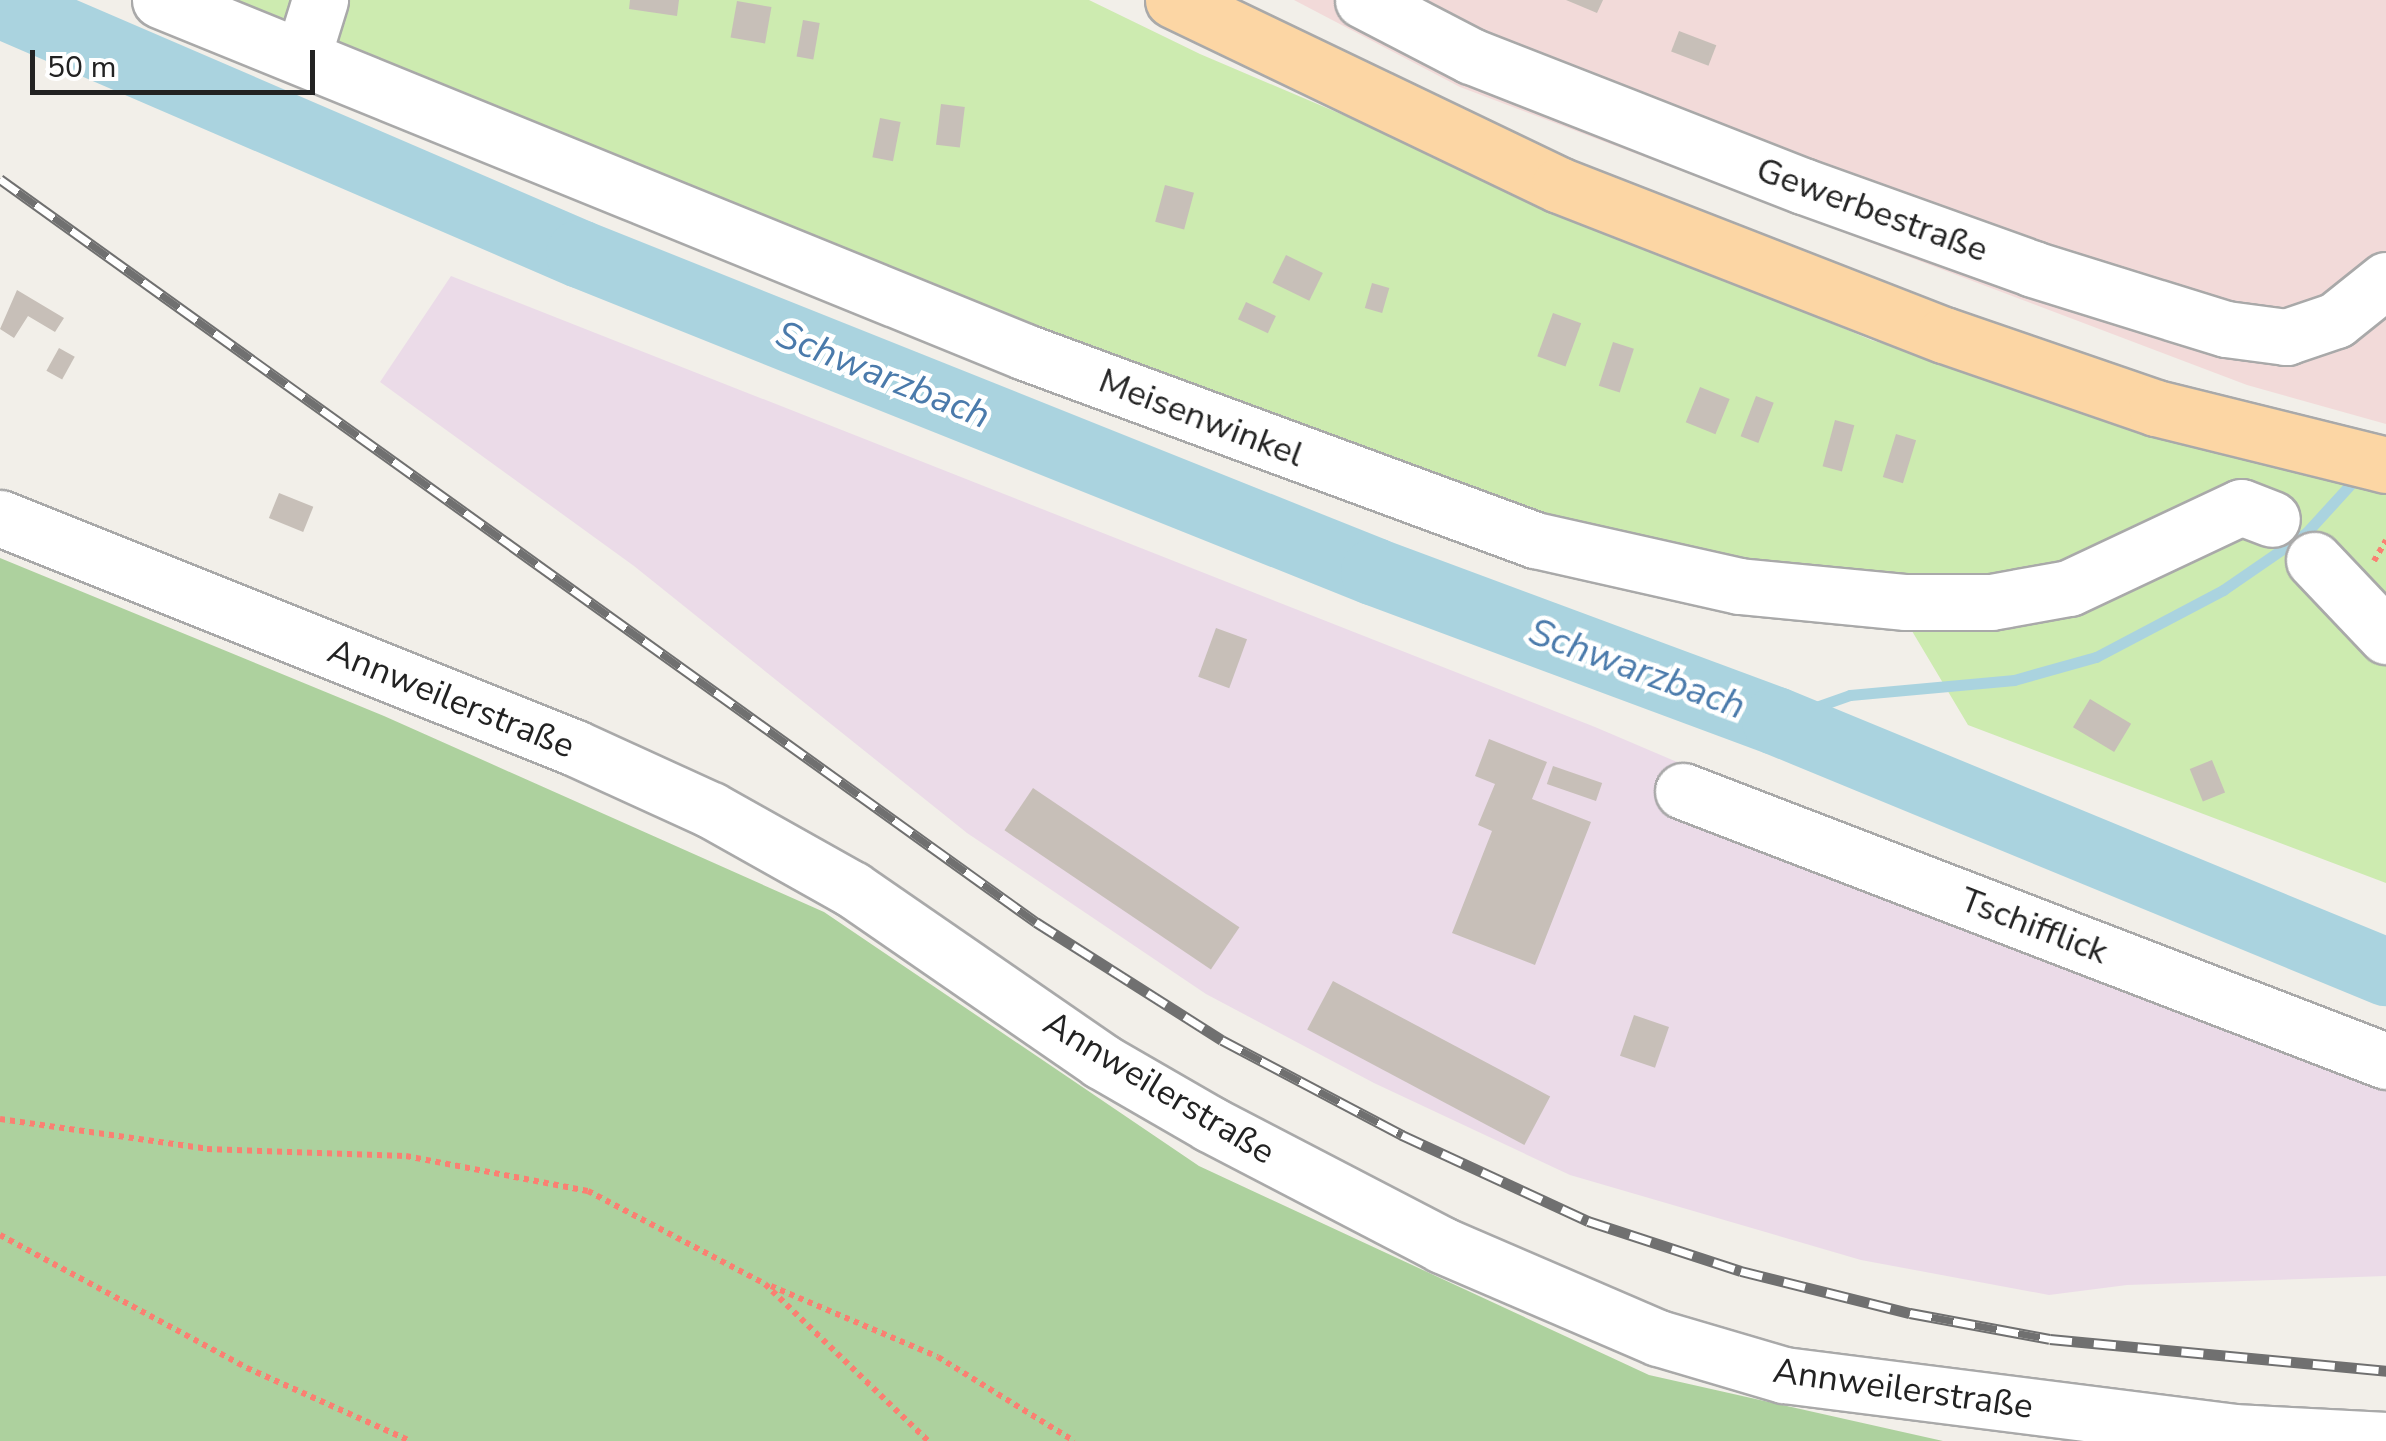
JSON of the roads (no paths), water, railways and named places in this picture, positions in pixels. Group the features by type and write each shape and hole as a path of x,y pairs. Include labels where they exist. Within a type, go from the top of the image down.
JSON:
{"main road":[{"path":"1173,0 1596,199 1944,334 2156,408 2360,459"}],"street":[{"name":"Meisenwinkel","path":"160,0 209,24 303,55 1024,352 1535,540 1739,586 1906,602 1991,602 2069,588 2241,507 2272,519"},
{"path":"303,55 320,0"},
{"name":"Gewerbestraße","path":"1363,0 1472,56 1803,186 2033,270 2226,329 2286,337 2336,320 2386,280"},
{"name":"Annweilerstraße","path":"0,518 575,748 711,810 852,890 1101,1061 1210,1124 1442,1245 1658,1338 1784,1375 1856,1386 2233,1432 2386,1440"},
{"name":"Tschifflick","path":"1682,791 2386,1061"}],"waterway":[{"name":"Schwarzbach","path":"0,4 580,254 1375,572 1776,721 2386,972"},
{"name":"Schwarzbach","path":"1776,721 1850,695 2014,680 2096,657 2223,590 2306,533 2358,476"}],"railway":[{"path":"0,179 1036,922 1222,1040 1402,1135 1588,1221 1741,1271 1910,1313 2050,1339 2386,1371"}]}
